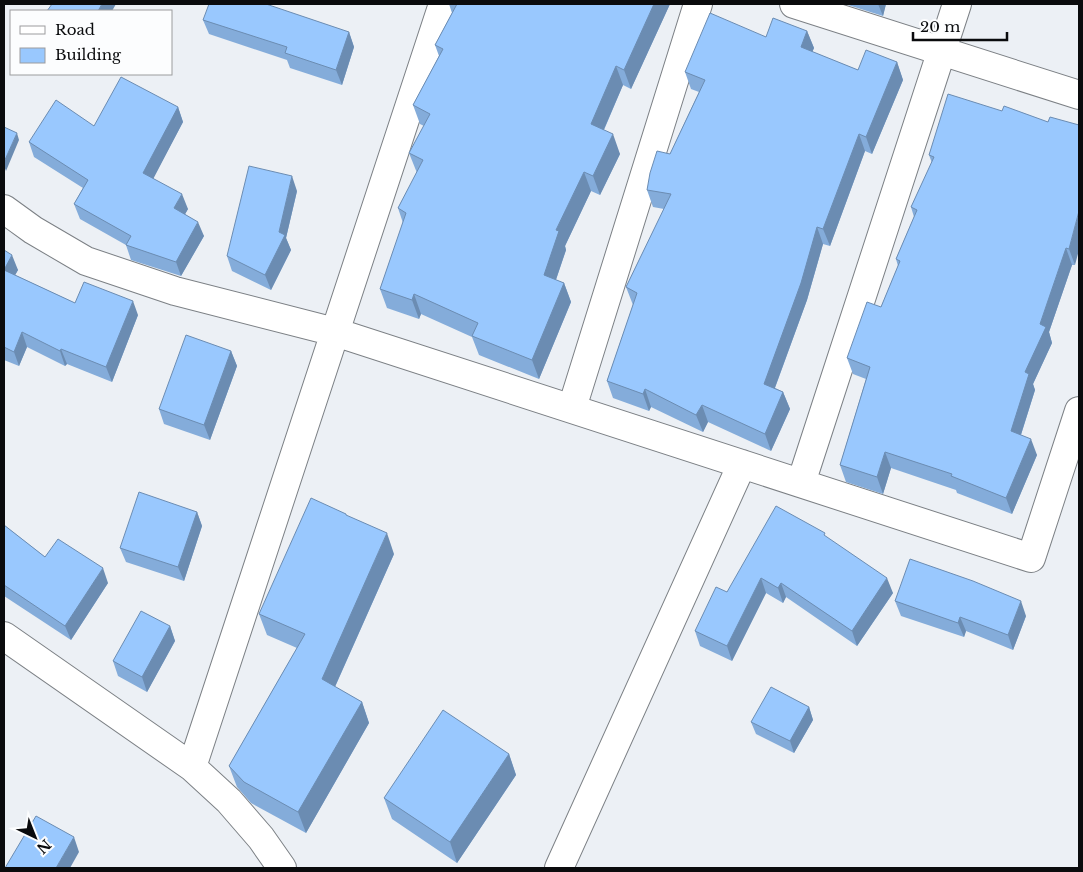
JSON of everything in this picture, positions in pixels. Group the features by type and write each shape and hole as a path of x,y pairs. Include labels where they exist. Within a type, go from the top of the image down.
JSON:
{"street":[{"path":"192,767 443,4"},
{"path":"572,408 698,4"},
{"path":"794,4 1079,96"},
{"path":"801,483 957,4"},
{"path":"4,209 33,230 86,261 175,291 335,332 1031,558 1079,411"},
{"path":"559,868 742,464"},
{"path":"4,636 192,767 229,801 261,838 282,868"}],"building":[{"path":"52,4 102,4 99,10 48,10"},
{"path":"209,4 266,4 349,32 336,70 285,53 287,47 203,20"},
{"path":"457,4 654,4 624,70 616,66 591,124 613,134 593,176 584,172 556,230 559,231 544,275 564,283 532,360 472,336 478,323 414,294 412,300 380,289 406,213 398,208 423,160 409,153 430,114 413,105 443,49 435,45"},
{"path":"710,13 766,37 773,18 807,31 801,47 858,70 866,50 897,62 866,137 859,134 823,229 817,227 801,283 764,384 783,392 765,434 702,405 696,415 645,389 643,394 607,381 637,293 626,287 671,194 647,190 650,173 657,151 670,154 705,80 685,72"},
{"path":"121,77 178,107 143,173 182,194 174,208 198,222 176,262 126,245 131,236 74,204 88,180 29,142 56,100 94,126"},
{"path":"948,94 1002,111 1004,106 1048,122 1050,117 1079,125 1079,211 1069,249 1066,248 1040,324 1046,327 1025,372 1029,374 1011,431 1031,439 1006,498 951,476 952,474 885,452 877,477 840,465 870,367 847,358 867,302 881,307 900,261 896,259 917,210 911,207 934,157 929,155"},
{"path":"4,127 17,133 4,162"},
{"path":"249,166 292,176 279,232 285,235 265,275 227,256"},
{"path":"4,250 12,255 4,270"},
{"path":"4,270 75,303 84,282 133,301 106,367 61,349 60,351 22,332 14,352 4,347"},
{"path":"186,335 231,351 204,425 159,409"},
{"path":"139,492 197,512 178,567 120,548"},
{"path":"311,498 387,533 322,679 362,702 298,812 244,782 229,766 305,634 259,614"},
{"path":"776,506 825,533 824,535 887,578 852,631 781,583 778,588 761,578 727,646 695,631 716,587 727,592"},
{"path":"4,525 45,557 58,539 103,568 65,626 4,585"},
{"path":"910,559 973,581 1021,601 1008,635 960,617 958,623 895,601"},
{"path":"141,611 170,626 142,677 113,661"},
{"path":"771,687 809,707 790,741 751,722"},
{"path":"443,710 509,754 450,842 384,798"},
{"path":"36,816 74,837 56,868 5,868"}]}
